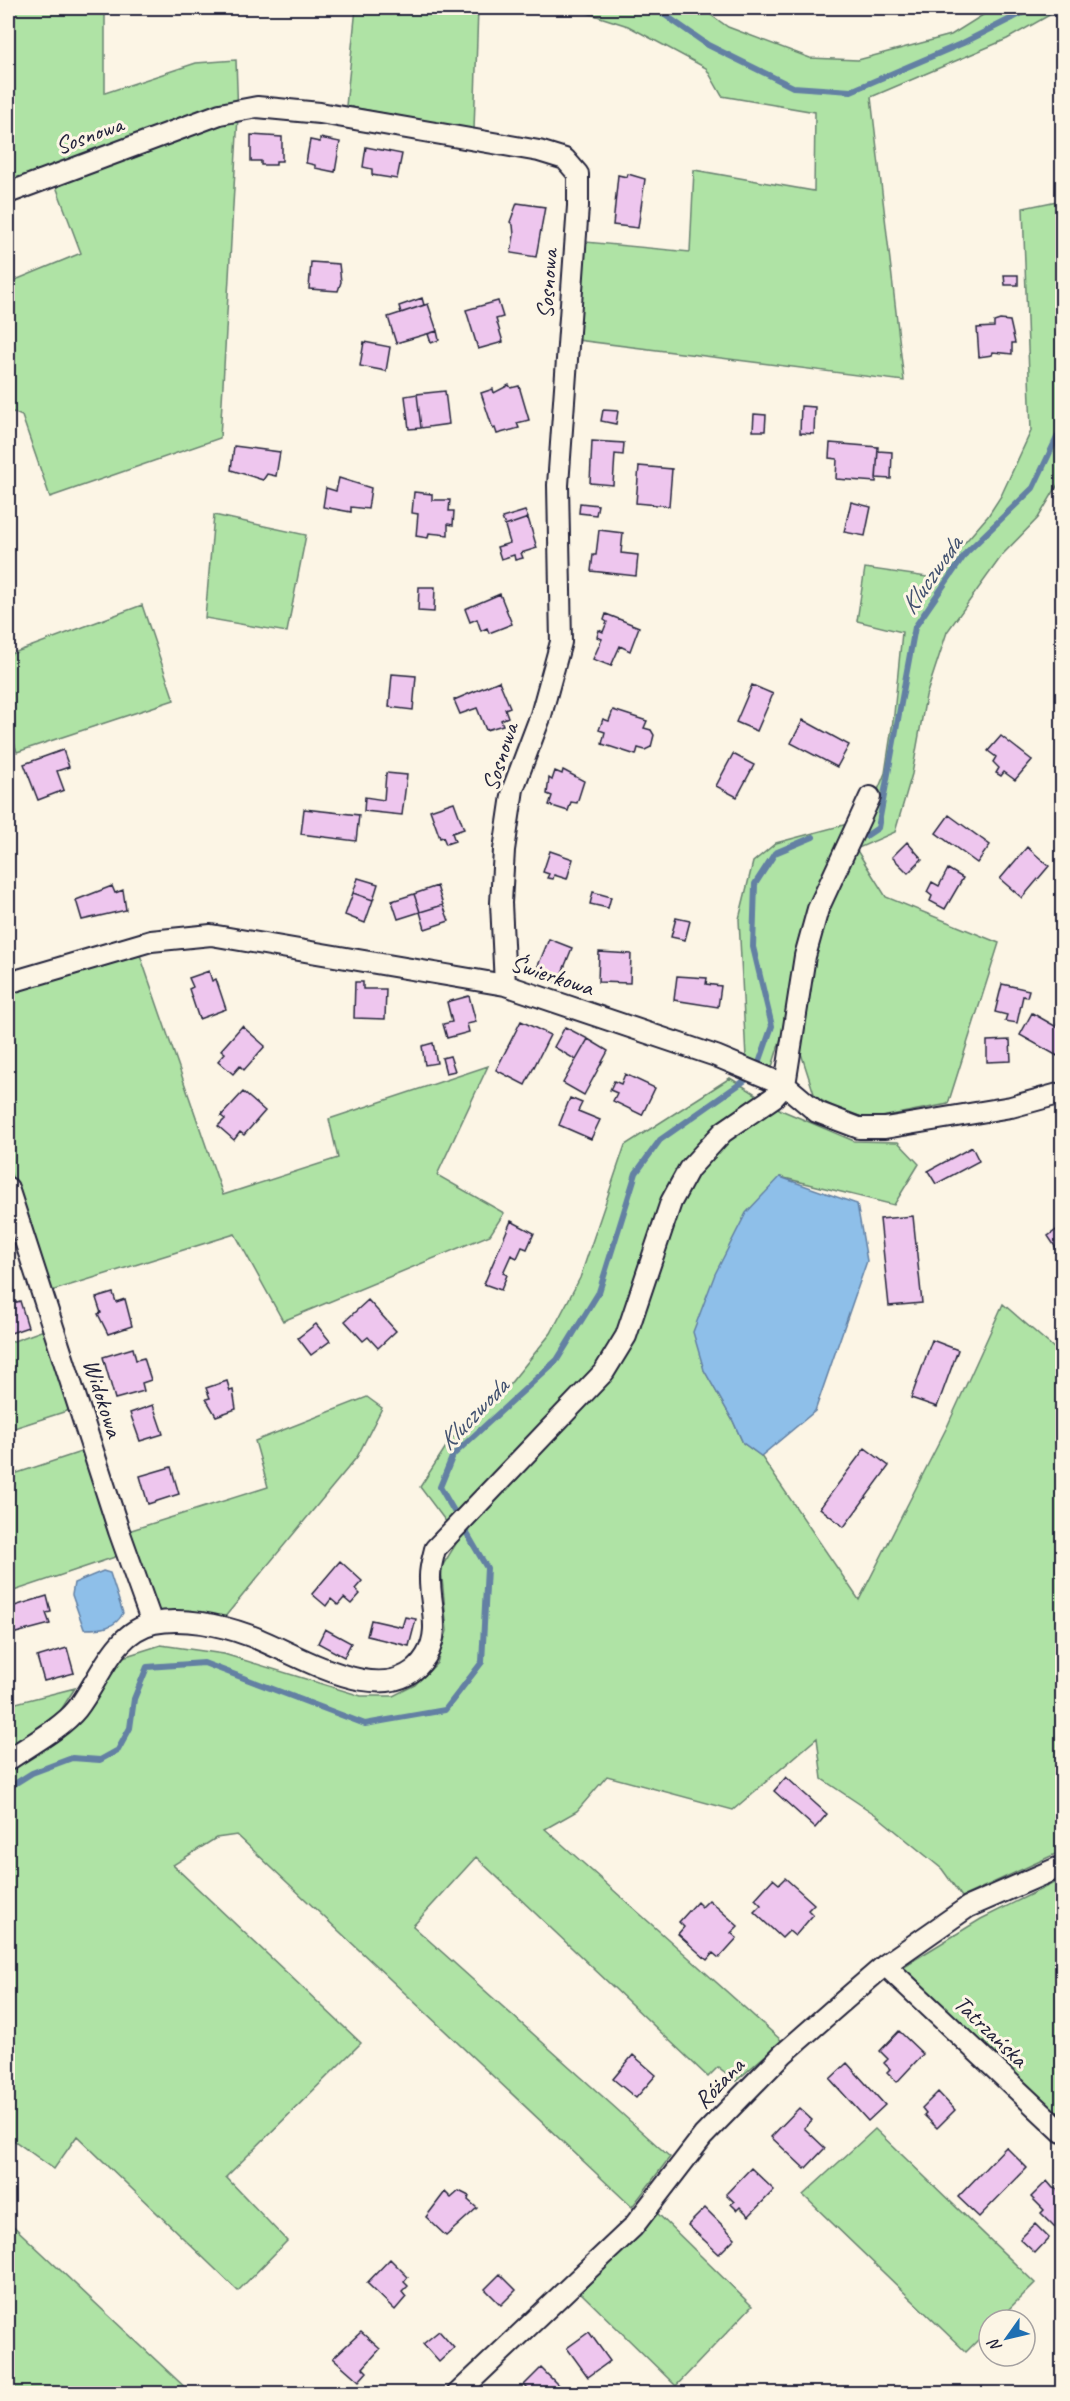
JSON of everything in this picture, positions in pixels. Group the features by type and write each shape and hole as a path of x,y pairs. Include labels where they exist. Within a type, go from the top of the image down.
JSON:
{"street":[{"name":"Sosnowa","path":"8,193 220,114 257,107 332,115 539,151 565,159 578,174 577,218 558,485 561,642 541,715 513,789 504,850 501,903 505,985"},
{"path":"8,1760 76,1710 112,1654 130,1635 152,1623 179,1622 224,1628 249,1635 312,1664 365,1681 388,1681 399,1678 426,1657 435,1635 429,1574 435,1549 590,1388 616,1354 626,1336 671,1202 689,1168 723,1132 774,1097 784,1085 805,956 818,909 870,797"},
{"name":"Świerkowa","path":"8,983 151,941 212,935 505,985 684,1044 784,1085 817,1112 859,1128 885,1128 1011,1107 1062,1093"},
{"name":"Widokowa","path":"8,1188 119,1531 152,1623"},
{"name":"Różana","path":"457,2394 633,2227 703,2136 783,2054 885,1965 968,1907 1062,1866"},
{"name":"Tatrzańska","path":"885,1965 1062,2132"}],"green space":[{"path":"8,8 105,8 105,93 196,63 236,60 238,116 220,438 50,497 22,416 8,410 8,283 81,253 51,173 8,190"},
{"path":"356,8 478,8 474,130 346,106"},
{"path":"572,8 701,8 728,27 810,58 858,60 951,35 994,8 1062,8 1007,39 871,97 904,381 577,340 586,242 690,252 694,170 814,191 815,112 722,96 706,68 628,26"},
{"path":"1062,200 1062,478 1038,518 1003,554 947,632 926,696 912,774 895,832 856,849 886,897 999,943 948,1104 871,1119 843,1112 815,1097 799,1047 812,949 885,773 894,714 902,632 857,621 865,568 934,578 988,516 1001,496 1031,431 1023,208"},
{"path":"214,515 306,535 287,632 205,618"},
{"path":"142,605 174,700 17,752 8,724 8,655"},
{"path":"847,824 772,1067 746,1058 739,919 753,862 776,843"},
{"path":"139,952 223,1195 338,1158 329,1119 488,1066 437,1175 504,1213 490,1235 283,1321 235,1234 48,1292 8,1164 8,993"},
{"path":"730,1078 781,1110 854,1141 898,1142 919,1164 894,1205 780,1177 704,1370 743,1443 761,1456 859,1600 947,1427 1003,1304 1062,1355 1062,1851 962,1897 942,1869 876,1815 822,1779 817,1738 733,1810 607,1776 577,1811 545,1829 782,2041 736,2081 718,2067 708,2077 476,1857 413,1926 670,2157 632,2207 237,1835 216,1838 173,1865 361,2043 226,2177 287,2241 238,2291 77,2136 54,2169 8,2136 8,1765 123,1657 161,1645 224,1654 361,1696 393,1696 415,1685 437,1663 447,1631 441,1568 459,1539 420,1487 451,1439 497,1400 551,1333 580,1278 625,1145"},
{"path":"44,1330 70,1410 8,1430 8,1343"},
{"path":"367,1397 382,1408 357,1457 224,1618 163,1613 145,1598 125,1532 268,1487 255,1441"},
{"path":"84,1451 118,1556 8,1593 8,1476"},
{"path":"75,1688 59,1713 8,1748 8,1705"},
{"path":"1062,1879 1062,2119 901,1968 981,1919"},
{"path":"875,2129 1035,2283 1010,2308 977,2308 977,2341 966,2352 803,2195"},
{"path":"654,2210 752,2306 676,2386 581,2293"},
{"path":"8,2221 191,2393 8,2393"}],"water":[{"path":"780,1177 857,1204 867,1261 815,1411 761,1456 743,1443 704,1370 693,1332 715,1274 746,1213"},
{"path":"103,1571 110,1573 123,1613 112,1625 84,1629 72,1595 74,1583"}],"building":[{"path":"251,135 282,137 282,161 276,161 276,165 261,165 261,161 251,161"},
{"path":"320,138 340,142 335,172 315,168 315,165 306,163 310,140 320,142"},
{"path":"366,147 402,154 397,179 372,175 372,169 363,167"},
{"path":"628,174 645,179 638,228 613,225 618,175 627,177"},
{"path":"517,203 545,207 536,257 511,253 514,235 513,225 510,222"},
{"path":"311,262 339,264 341,282 338,291 309,289"},
{"path":"1004,275 1018,275 1018,285 1005,285"},
{"path":"422,298 424,305 401,313 399,306"},
{"path":"498,301 503,317 496,319 503,342 478,349 466,310"},
{"path":"428,304 437,331 396,343 388,317"},
{"path":"1010,321 1015,343 1012,343 1012,354 993,352 992,355 979,357 977,328 994,327 994,322"},
{"path":"437,331 439,340 431,343 428,334"},
{"path":"364,342 390,347 386,371 360,366"},
{"path":"509,385 511,388 519,386 529,420 517,423 519,428 497,434 495,428 493,429 481,393 493,389 494,393"},
{"path":"445,391 449,424 421,428 417,394"},
{"path":"417,394 421,428 409,429 405,396"},
{"path":"801,406 815,407 814,434 800,433"},
{"path":"603,410 618,411 616,424 601,421"},
{"path":"754,414 766,415 765,431 753,431"},
{"path":"592,441 624,443 623,455 615,454 613,485 590,483"},
{"path":"830,443 878,447 876,482 836,479 837,459 829,458"},
{"path":"234,446 280,452 276,476 267,474 263,480 231,470"},
{"path":"878,451 892,452 891,479 876,478"},
{"path":"639,466 672,469 669,506 636,503"},
{"path":"339,478 371,488 368,509 351,507 351,512 323,507 326,488 336,491"},
{"path":"414,492 432,494 432,500 450,500 449,511 454,511 453,525 448,524 448,535 429,533 428,538 416,536 418,514 412,513"},
{"path":"851,502 871,507 865,536 844,532"},
{"path":"580,503 598,505 596,515 579,513"},
{"path":"525,511 528,518 505,526 502,518"},
{"path":"528,518 537,548 521,553 523,558 515,560 514,555 501,559 497,547 510,543 505,526"},
{"path":"599,530 623,533 621,553 638,555 636,576 591,571 593,555 596,555"},
{"path":"419,587 435,587 434,612 418,611"},
{"path":"500,594 512,624 489,633 487,628 481,631 477,619 470,622 465,609"},
{"path":"606,614 639,627 630,651 620,646 611,666 593,659 602,639 597,637 599,630 603,632 607,622 604,620"},
{"path":"392,674 416,676 413,710 389,707"},
{"path":"499,681 510,707 505,709 508,717 501,720 503,725 486,730 477,708 460,714 454,700"},
{"path":"752,685 773,694 757,731 736,722"},
{"path":"613,710 647,721 644,728 651,730 654,735 651,747 645,750 638,748 636,755 602,744 605,732 599,730 603,719 609,721"},
{"path":"803,720 849,745 837,767 791,743"},
{"path":"1001,736 1032,760 1015,780 1004,772 1001,776 996,773 999,768 993,762 996,757 988,751"},
{"path":"63,750 69,767 57,771 64,790 38,800 24,764"},
{"path":"733,754 754,765 737,797 716,786"},
{"path":"563,770 584,781 577,803 571,802 568,811 549,805 552,796 547,794 549,778 552,780 555,771 562,774"},
{"path":"386,773 407,775 402,815 364,811 365,797 384,800"},
{"path":"454,802 464,829 452,833 455,841 446,844 443,837 440,838 430,810"},
{"path":"304,809 359,815 356,841 301,834"},
{"path":"949,815 990,845 977,863 936,833"},
{"path":"907,842 922,859 908,873 892,857"},
{"path":"1027,847 1049,866 1022,898 1000,879"},
{"path":"550,851 573,859 567,879 554,875 553,879 547,878 549,874 543,872"},
{"path":"948,869 963,878 945,909 930,901 932,896 927,892 932,882 939,886"},
{"path":"358,878 378,884 373,900 353,893"},
{"path":"112,886 115,893 123,890 126,910 82,920 76,900"},
{"path":"437,886 443,905 420,912 414,894"},
{"path":"593,892 611,897 608,908 590,904"},
{"path":"353,893 373,900 365,923 345,915"},
{"path":"414,894 420,912 398,919 392,901"},
{"path":"443,905 449,921 425,929 420,912"},
{"path":"676,918 690,921 685,940 671,937"},
{"path":"549,939 572,948 558,983 535,973"},
{"path":"599,952 631,954 630,983 598,982"},
{"path":"209,971 212,981 216,979 226,1009 199,1019 189,989 193,987 189,978"},
{"path":"677,976 707,978 706,984 721,986 718,1007 674,1000"},
{"path":"355,982 363,982 363,989 386,989 385,1019 354,1018"},
{"path":"1002,984 1029,990 1027,997 1023,996 1017,1023 1005,1021 1007,1015 995,1012"},
{"path":"469,996 476,1022 467,1024 469,1032 447,1038 443,1024 452,1022 447,1002"},
{"path":"1032,1013 1062,1030 1061,1058 1020,1035"},
{"path":"521,1021 550,1035 525,1085 496,1070"},
{"path":"242,1026 265,1046 244,1070 240,1066 233,1074 218,1061 225,1053 221,1050"},
{"path":"565,1027 588,1039 576,1060 554,1047"},
{"path":"588,1039 608,1051 584,1095 563,1083"},
{"path":"1010,1040 1011,1061 987,1062 987,1041"},
{"path":"433,1043 437,1063 425,1065 422,1046"},
{"path":"450,1056 455,1071 446,1073 442,1058"},
{"path":"625,1074 655,1088 642,1115 613,1101 617,1093 610,1090 614,1081 621,1084"},
{"path":"243,1092 265,1111 244,1135 240,1132 234,1140 218,1126 225,1119 221,1116"},
{"path":"570,1098 582,1103 578,1111 600,1120 591,1139 559,1125"},
{"path":"972,1147 979,1161 936,1184 928,1171"},
{"path":"913,1216 922,1303 889,1306 880,1219"},
{"path":"511,1221 534,1233 527,1249 522,1247 517,1258 511,1255 503,1273 507,1275 501,1290 484,1284"},
{"path":"1062,1226 1062,1257 1048,1236"},
{"path":"113,1293 116,1302 125,1299 132,1326 108,1334 98,1314 101,1313 96,1298"},
{"path":"368,1300 396,1331 378,1348 368,1337 363,1341 345,1321"},
{"path":"20,1301 28,1327 8,1334 8,1305"},
{"path":"316,1324 330,1341 311,1355 298,1338"},
{"path":"932,1340 958,1350 937,1407 911,1398"},
{"path":"133,1348 136,1360 144,1358 151,1380 142,1383 144,1391 115,1399 103,1357"},
{"path":"227,1381 230,1391 233,1390 236,1409 216,1416 206,1399 210,1398 206,1388"},
{"path":"153,1405 163,1434 140,1441 130,1413"},
{"path":"865,1448 889,1466 844,1527 820,1508"},
{"path":"171,1467 179,1494 148,1504 140,1476"},
{"path":"340,1561 362,1581 355,1589 360,1594 351,1604 344,1598 338,1605 331,1599 326,1606 312,1594"},
{"path":"47,1596 51,1612 46,1613 50,1624 12,1634 8,1608"},
{"path":"405,1617 416,1619 409,1646 367,1636 371,1620 402,1627"},
{"path":"325,1629 351,1643 344,1657 318,1643"},
{"path":"67,1648 74,1673 44,1681 37,1657"},
{"path":"786,1777 827,1814 815,1828 774,1791"},
{"path":"785,1878 814,1904 808,1910 813,1915 795,1936 789,1931 782,1938 754,1912 761,1905 755,1899 773,1879 779,1884"},
{"path":"709,1900 738,1926 731,1933 737,1938 719,1958 713,1953 707,1960 678,1934 684,1927 679,1922 697,1902 702,1907"},
{"path":"899,2031 923,2054 897,2082 887,2072 890,2069 884,2063 888,2059 880,2051"},
{"path":"633,2055 656,2075 636,2098 613,2079"},
{"path":"847,2063 885,2105 868,2121 830,2079"},
{"path":"938,2092 955,2110 937,2128 924,2115 926,2113 922,2108"},
{"path":"799,2108 812,2120 804,2128 825,2148 805,2169 771,2137"},
{"path":"1006,2147 1027,2168 979,2217 958,2197"},
{"path":"751,2168 774,2190 749,2216 740,2207 737,2210 731,2204 734,2202 726,2194"},
{"path":"1047,2181 1053,2188 1062,2191 1062,2224 1057,2229 1041,2213 1044,2210 1031,2197"},
{"path":"459,2191 469,2196 468,2200 477,2208 446,2236 426,2217 445,2192 451,2198"},
{"path":"705,2208 735,2238 719,2254 688,2225"},
{"path":"1035,2224 1049,2238 1035,2253 1020,2239"},
{"path":"390,2259 408,2277 404,2282 408,2286 402,2292 406,2297 395,2310 367,2283"},
{"path":"500,2274 516,2290 501,2305 485,2289"},
{"path":"439,2331 454,2348 439,2362 423,2344"},
{"path":"361,2332 380,2349 363,2368 367,2372 359,2381 333,2358"},
{"path":"589,2332 610,2361 588,2377 567,2348"},
{"path":"541,2368 567,2394 533,2394 524,2385"}],"waterway":[{"path":"655,8 708,45 793,87 851,91 963,43 1032,8"},
{"name":"Kluczwoda","path":"866,836 878,828 915,627 966,553 1033,488 1062,427"},
{"name":"Kluczwoda","path":"759,1063 772,1026 753,947 755,884 775,853 813,837"},
{"name":"Kluczwoda","path":"8,1788 32,1773 72,1758 100,1760 118,1750 130,1728 134,1699 147,1667 204,1663 365,1724 445,1710 482,1662 487,1568 440,1487 453,1455 557,1360 599,1292 636,1173 660,1140 747,1079"}]}
